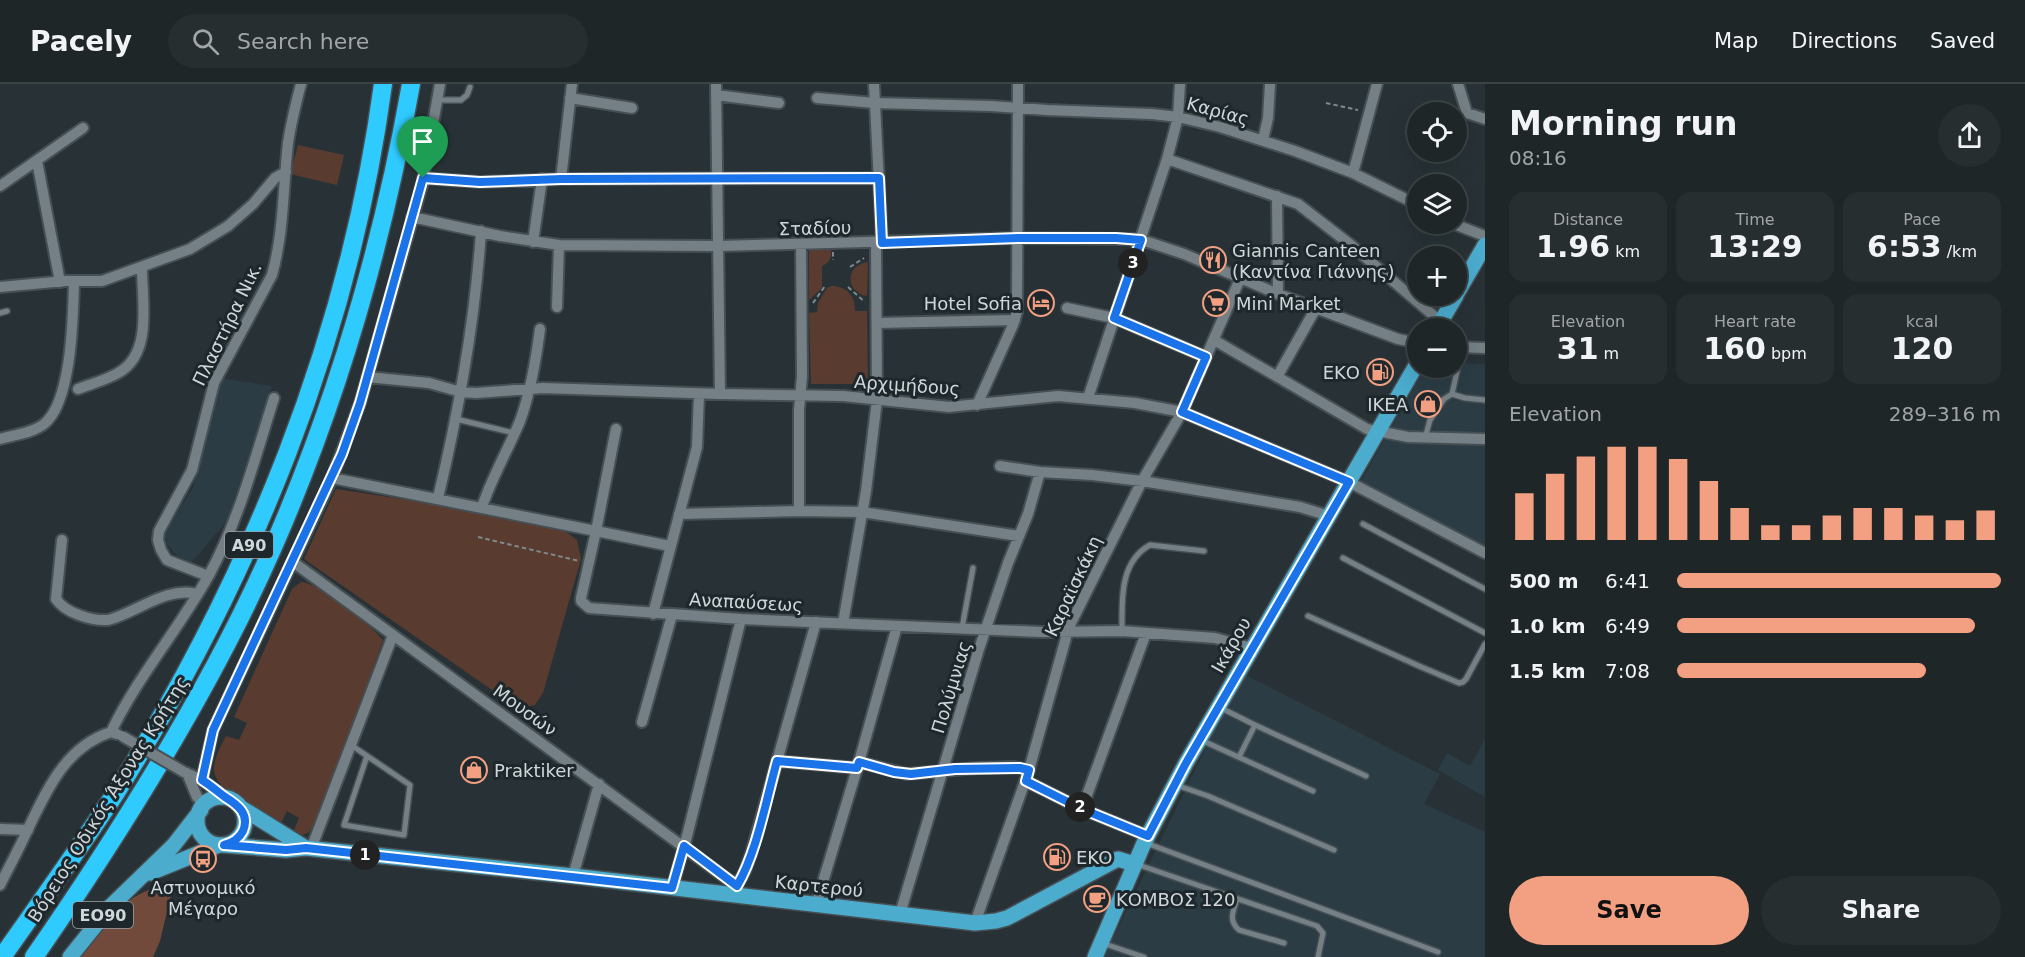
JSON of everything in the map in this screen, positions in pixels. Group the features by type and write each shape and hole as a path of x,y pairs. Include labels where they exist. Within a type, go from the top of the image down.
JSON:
{"highway":[{"name":"Βόρειος Οδικός Άξονας Κρήτης","path":"2,957 114,794 158,721 204,639 238,571 268,503 303,414 338,303 368,177 383,84"},
{"name":"Βόρειος Οδικός Άξονας Κρήτης","path":"34,957 133,805 187,715 239,618 273,546 305,470 349,342 390,190 411,84"}],"main road":[{"path":"1467,276 1485,245"},
{"name":"Ικάρου","path":"1095,957 1134,864 1174,784 1409,378"},
{"path":"222,845 208,841 200,832 198,821 203,807 215,798 234,803"},
{"name":"Καρτερού","path":"234,803 309,849"},
{"name":"ΕΟ90","path":"222,845 236,840 243,830 245,818 234,803"},
{"name":"Καρτερού","path":"70,957 111,906 174,846 203,807"},
{"name":"Καρτερού","path":"139,877 222,845 286,850 309,849 672,888 734,891 816,905 975,923 1007,918 1118,859 1134,864"}],"street":[{"name":"Πλαστήρα Νικ.","path":"208,576 167,560 160,550 158,534 192,470 214,383 272,275 279,242 290,132 301,84"},
{"path":"202,780 213,730 332,478 367,377 423,178 440,84"},
{"path":"561,179 572,84"},
{"path":"843,623 862,512 877,400 879,178 874,84"},
{"path":"977,405 1015,320 1019,238 1018,84"},
{"path":"1088,398 1167,159 1178,117 1180,84"},
{"path":"1263,140 1268,118 1270,84"},
{"path":"1353,173 1377,84"},
{"path":"1458,84 1467,113 1485,118"},
{"path":"720,394 716,90 779,103"},
{"path":"570,98 632,108"},
{"name":"Καρίας","path":"817,98 874,103 1152,114 1178,117 1263,140 1353,173 1407,200"},
{"path":"0,186 83,128"},
{"path":"1167,159 1303,207 1431,318"},
{"path":"37,161 60,282"},
{"path":"0,287 106,280 190,249 212,237 242,214 278,175 286,172"},
{"path":"423,178 480,182 542,179 879,178"},
{"path":"533,242 542,179"},
{"path":"1277,196 1278,294"},
{"name":"Σταδίου","path":"412,217 533,242 559,245 801,245 1019,238 1141,240 1184,254 1278,294 1407,341"},
{"path":"1467,230 1485,236"},
{"path":"438,498 456,419 475,311 481,231"},
{"path":"557,307 559,245"},
{"path":"799,511 802,376 801,245"},
{"path":"78,389 118,373 130,363 137,353 143,330 142,268"},
{"name":"Καραϊσκάκη","path":"975,923 1028,776 1068,631 1142,481 1182,412 1240,279"},
{"path":"0,440 39,428 52,413 67,370 74,282"},
{"path":"1067,308 1114,318 1206,357"},
{"path":"1277,377 1316,308"},
{"path":"877,323 1015,320"},
{"path":"482,507 522,415 535,366 540,329"},
{"path":"1214,340 1367,429 1402,437 1485,439"},
{"path":"1467,347 1485,346"},
{"name":"Αρχιμήδους","path":"367,377 429,383 461,392 529,388 843,396 949,407 1039,396 1088,398 1159,406 1182,412 1349,482 1485,553"},
{"path":"653,614 698,440 699,394"},
{"path":"117,734 126,704 198,594 232,527 274,398"},
{"name":"Αναπαύσεως","path":"616,429 581,598 585,606 653,614 741,620 986,629 1122,631 1215,638 1252,648"},
{"path":"1000,466 1142,481 1300,507 1329,516"},
{"name":"Πολύμνιας","path":"900,914 986,629 1028,514 1040,472"},
{"path":"332,478 670,546"},
{"path":"679,514 862,512 1019,536"},
{"path":"62,540 56,599 63,607 85,616 98,620 111,619 170,594 183,592 198,594"},
{"name":"Μουσών","path":"293,562 684,846 734,891"},
{"path":"642,722 672,615"},
{"path":"672,888 741,620"},
{"path":"734,891 745,872 751,854 816,622"},
{"path":"816,905 897,626"},
{"path":"1082,809 1146,633"},
{"path":"309,849 393,635"},
{"path":"0,885 46,791 63,765 83,745 101,735 117,734 202,780 234,803"},
{"path":"777,761 858,765 911,774 1006,767 1028,776 1082,809 1146,839"},
{"path":"185,772 203,807"},
{"path":"573,876 599,784"},
{"path":"0,829 28,830"}],"lane":[{"path":"438,100 461,100 465,98 470,87"},
{"path":"0,313 7,311"},
{"path":"1425,438 1430,420 1444,399 1452,394 1456,378"},
{"path":"1452,394 1485,400"},
{"path":"456,419 514,433"},
{"path":"1363,524 1485,589"},
{"path":"1122,631 1124,581 1132,562 1142,549 1150,545 1204,551"},
{"path":"1343,558 1485,633"},
{"path":"962,628 973,568"},
{"path":"1308,616 1459,683 1464,682 1485,644"},
{"path":"1218,707 1366,776"},
{"path":"1239,757 1255,725"},
{"path":"1200,739 1313,791"},
{"path":"351,745 368,756 410,785 404,835 344,825 368,756"},
{"path":"1174,784 1208,796 1334,850"},
{"path":"1146,839 1438,952"},
{"path":"1134,864 1317,926 1323,933 1318,957"},
{"path":"1237,899 1231,919 1233,925 1239,930 1284,943"},
{"path":"1100,942 1144,957"}],"path":[{"path":"1326,102 1369,113"},
{"path":"850,267 869,255"},
{"path":"814,301 825,286"},
{"path":"848,287 869,306"},
{"path":"478,537 588,563"}],"shaded area":[{"path":"298,145 344,155 337,185 290,174"},
{"path":"809,250 831,250 831,253 830,260 822,266 822,288 809,300"},
{"path":"868,262 867,296 855,289 851,279 855,268"},
{"path":"831,286 842,288 852,296 855,311 867,311 868,384 811,384 809,313 817,312 818,303 827,288"},
{"path":"1467,363 1485,364 1485,547 1361,481 1419,378 1467,378"},
{"path":"220,378 272,386 227,521 192,562 177,556 167,544 165,532 193,488"},
{"path":"336,489 421,502 565,531 577,540 581,559 543,693 535,705 518,708 304,559"},
{"path":"301,582 331,596 383,640 336,770 312,828 308,833 302,835 294,830 299,818 287,811 281,823 240,800 221,784 215,776 214,767 226,736 239,740 247,723 234,717 292,589"},
{"path":"1246,675 1440,774 1424,804 1485,832 1485,957 1104,957 1210,739"},
{"path":"1485,739 1485,797 1438,770 1447,753 1470,766"},
{"path":"174,882 160,941 153,957 79,957 118,909 141,893"}],"place":[{"name":"Giannis Canteen (Καντίνα Γιάννης)","path":"1213,260"},
{"name":"Hotel Sofia","path":"1041,303"},
{"name":"Mini Market","path":"1216,303"},
{"name":"ΕΚΟ","path":"1380,372"},
{"name":"IKEA","path":"1428,404"},
{"name":"Praktiker","path":"474,770"},
{"name":"EKO","path":"1057,857"},
{"name":"Αστυνομικό Μέγαρο","path":"203,859"},
{"name":"ΚΟΜΒΟΣ 120","path":"1097,899"}],"route":[{"path":"423,178 480,182 561,179 879,178 882,243 1019,238 1141,240 1114,318 1206,357 1182,412 1349,482 1186,763 1148,836 1082,809 1026,781 1029,770 1020,768 955,769 911,774 894,772 859,762 857,768 777,761 751,854 737,886 684,846 672,888 306,848 286,850 224,845 240,836 245,818 236,803 202,780 213,730 342,454 360,403 423,178"}]}
